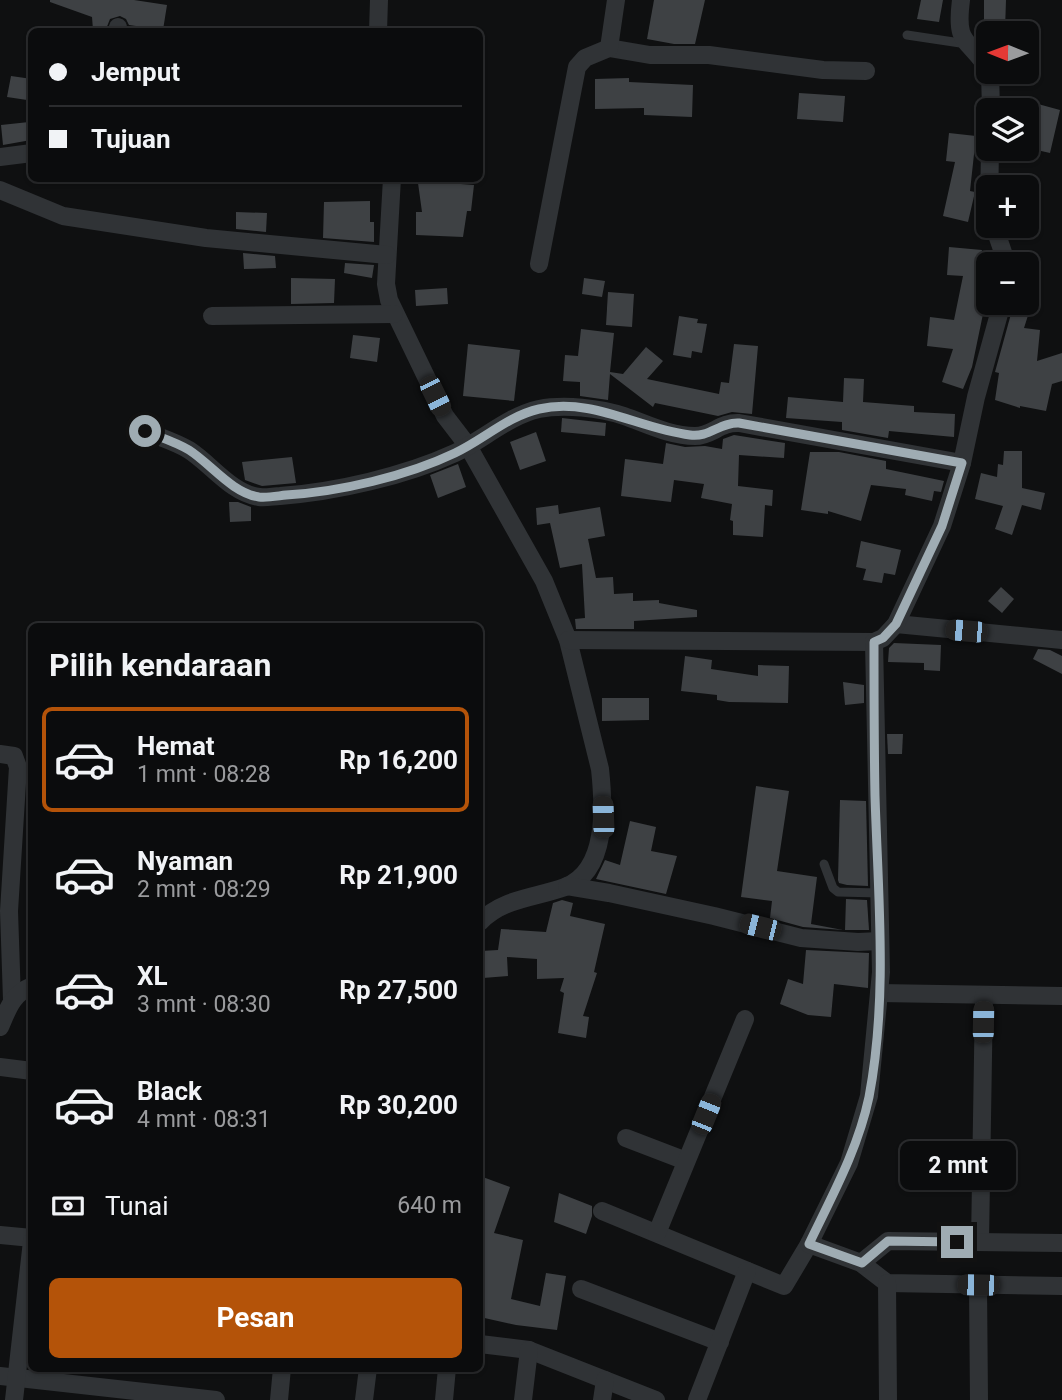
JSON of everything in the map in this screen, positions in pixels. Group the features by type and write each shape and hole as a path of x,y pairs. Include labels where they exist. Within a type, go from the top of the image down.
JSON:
{"street":[{"path":"378,28 379,0"},
{"path":"609,48 616,0"},
{"path":"961,0 960,29 976,55"},
{"path":"540,264 577,67 585,58 609,48 650,55 709,55 823,70 866,71"},
{"path":"0,157 28,154"},
{"path":"392,182 386,284 394,314 445,416 468,446 544,581 568,640 600,769 603,817 596,850 588,869 566,887 514,900 483,919"},
{"path":"0,190 63,216 206,238 387,255"},
{"path":"212,316 394,314"},
{"path":"568,640 874,642 883,638 896,624 942,526 962,463 976,397 999,315"},
{"path":"145,431 188,450 225,480 258,497 297,495 365,482 434,461 468,446 515,418 540,409 559,408 590,409 621,415 654,428 693,436 703,435 728,423 739,423 962,463"},
{"path":"896,624 1062,640"},
{"path":"602,1211 784,1286 809,1244 849,1163 869,1096 879,993 874,642"},
{"path":"0,754 14,756 18,767 9,911 12,1000"},
{"path":"566,887 609,893 801,937 880,942"},
{"path":"0,1027 12,1000 28,988"},
{"path":"879,993 1062,996"},
{"path":"980,1242 984,995"},
{"path":"657,1233 745,1019"},
{"path":"0,1067 28,1070"},
{"path":"626,1138 687,1161"},
{"path":"0,1235 28,1239"},
{"path":"862,1263 888,1241 1062,1243"},
{"path":"809,1244 862,1263 887,1283 1062,1286"},
{"path":"697,1400 747,1271"},
{"path":"887,1283 888,1400"},
{"path":"978,1285 979,1400"},
{"path":"14,1400 8,1377 28,1288"},
{"path":"581,1289 720,1342"},
{"path":"483,1344 529,1350 656,1400"},
{"path":"523,1400 529,1350"},
{"path":"278,1400 282,1372"},
{"path":"364,1400 368,1372"},
{"path":"444,1400 447,1372"},
{"path":"8,1377 216,1400"},
{"path":"602,1400 605,1380"}],"lane":[{"path":"907,35 967,44"},
{"path":"824,864 833,888 838,892 879,893"}],"building":[{"path":"134,0 167,5 163,28 129,25 126,19 120,16 110,19 106,28 93,28 92,17 50,2"},
{"path":"654,0 705,0 695,44 674,44 647,39"},
{"path":"921,0 943,0 939,22 917,19"},
{"path":"984,0 1006,0 1005,21 984,21"},
{"path":"11,76 28,78 27,100 7,97"},
{"path":"629,78 629,82 693,85 692,117 644,115 644,108 595,109 595,79"},
{"path":"799,93 845,96 843,122 797,119"},
{"path":"1039,104 1060,110 1050,153 1039,150"},
{"path":"28,122 28,141 3,145 1,125"},
{"path":"949,133 976,136 970,191 975,192 968,222 943,216 955,162 946,161"},
{"path":"461,182 474,185 471,211 467,211 463,237 416,235 416,212 422,212 418,183"},
{"path":"370,201 374,242 323,238 324,202"},
{"path":"236,212 267,213 266,232 236,229"},
{"path":"949,247 982,250 976,252 976,315 983,315 972,367 963,389 942,382 953,349 927,346 930,317 954,320 963,276 947,275"},
{"path":"243,253 275,256 276,268 244,269"},
{"path":"345,263 374,265 372,278 344,273"},
{"path":"291,278 335,279 334,303 291,304"},
{"path":"584,278 605,281 602,297 582,294"},
{"path":"447,288 448,304 416,306 415,290"},
{"path":"608,292 634,294 632,327 606,325"},
{"path":"1011,315 1028,315 1024,328 1040,330 1037,361 1062,353 1062,381 1052,384 1046,411 1020,408 995,400 999,373 995,372"},
{"path":"679,316 698,319 697,323 707,324 702,353 692,351 691,358 673,355"},
{"path":"581,329 614,333 610,372 623,374 646,347 663,361 647,379 719,394 721,382 729,383 734,344 758,346 752,414 732,412 718,416 655,403 653,407 610,374 608,400 580,396 580,382 563,381 565,355 578,356"},
{"path":"353,335 380,338 377,362 350,358"},
{"path":"468,344 520,350 514,401 463,396"},
{"path":"844,378 864,379 863,402 914,406 914,412 955,414 954,437 889,431 888,438 842,430 842,422 786,418 788,397 843,402"},
{"path":"562,418 606,423 605,436 561,432"},
{"path":"536,432 546,461 520,470 510,442"},
{"path":"734,435 785,443 784,458 739,455 738,486 773,490 772,506 765,505 763,537 733,535 733,521 730,520 732,504 701,498 704,484 674,480 671,502 621,496 625,459 663,464 666,443 722,449 723,439"},
{"path":"1004,451 1022,451 1022,488 1045,493 1041,510 1022,505 1012,535 995,529 1003,506 975,499 981,473 997,477 998,464 1003,465"},
{"path":"810,452 839,452 886,461 886,469 944,481 941,492 934,491 932,501 905,495 906,489 871,485 861,521 828,511 828,514 801,510"},
{"path":"292,457 296,483 262,486 245,480 242,462"},
{"path":"458,464 466,487 438,498 430,475"},
{"path":"229,502 251,507 251,521 230,522"},
{"path":"558,505 559,514 600,507 605,536 588,539 596,578 613,577 614,594 633,593 633,601 659,600 659,603 697,610 697,617 634,621 634,629 576,629 575,619 585,618 582,564 560,568 550,523 537,525 536,508"},
{"path":"861,541 901,550 895,575 884,573 882,583 863,580 866,569 856,567"},
{"path":"1001,587 1014,599 1002,613 988,601"},
{"path":"894,643 941,645 940,671 924,670 924,663 888,662 889,648"},
{"path":"1038,649 1050,650 1062,656 1062,674 1033,659"},
{"path":"685,656 712,660 711,669 758,676 758,665 789,666 788,703 729,702 717,700 717,695 681,691"},
{"path":"843,682 864,685 864,703 845,705"},
{"path":"602,698 649,698 649,720 602,721"},
{"path":"887,734 903,734 902,754 888,754"},
{"path":"756,786 789,791 777,871 817,877 811,924 843,930 803,927 770,918 772,901 741,897"},
{"path":"840,800 866,801 868,886 847,885 839,883 838,880"},
{"path":"630,821 656,827 651,851 677,856 666,894 596,879 605,860 620,865"},
{"path":"846,899 867,900 869,930 845,930"},
{"path":"562,900 573,903 570,916 605,924 594,972 597,973 583,1016 589,1017 586,1038 558,1033 564,993 560,991 564,978 537,979 537,959 507,957 508,976 483,978 483,951 498,950 501,929 546,932 553,903"},
{"path":"806,950 869,953 868,988 834,984 831,1017 808,1015 780,1004 788,979 803,984"},
{"path":"483,1177 510,1187 494,1233 523,1240 511,1299 540,1306 546,1273 566,1276 557,1330 483,1318"},
{"path":"559,1193 592,1206 586,1234 554,1222"}],"route":[{"path":"145,431 188,450 225,480 258,497 297,495 332,489 411,469 454,454 515,418 540,409 559,408 590,409 621,415 678,434 703,435 719,426 739,423 962,463 942,526 896,624 883,638 874,642 875,796 881,972 876,1041 869,1096 862,1124 849,1163 809,1244 862,1263 888,1241 957,1242"}]}
